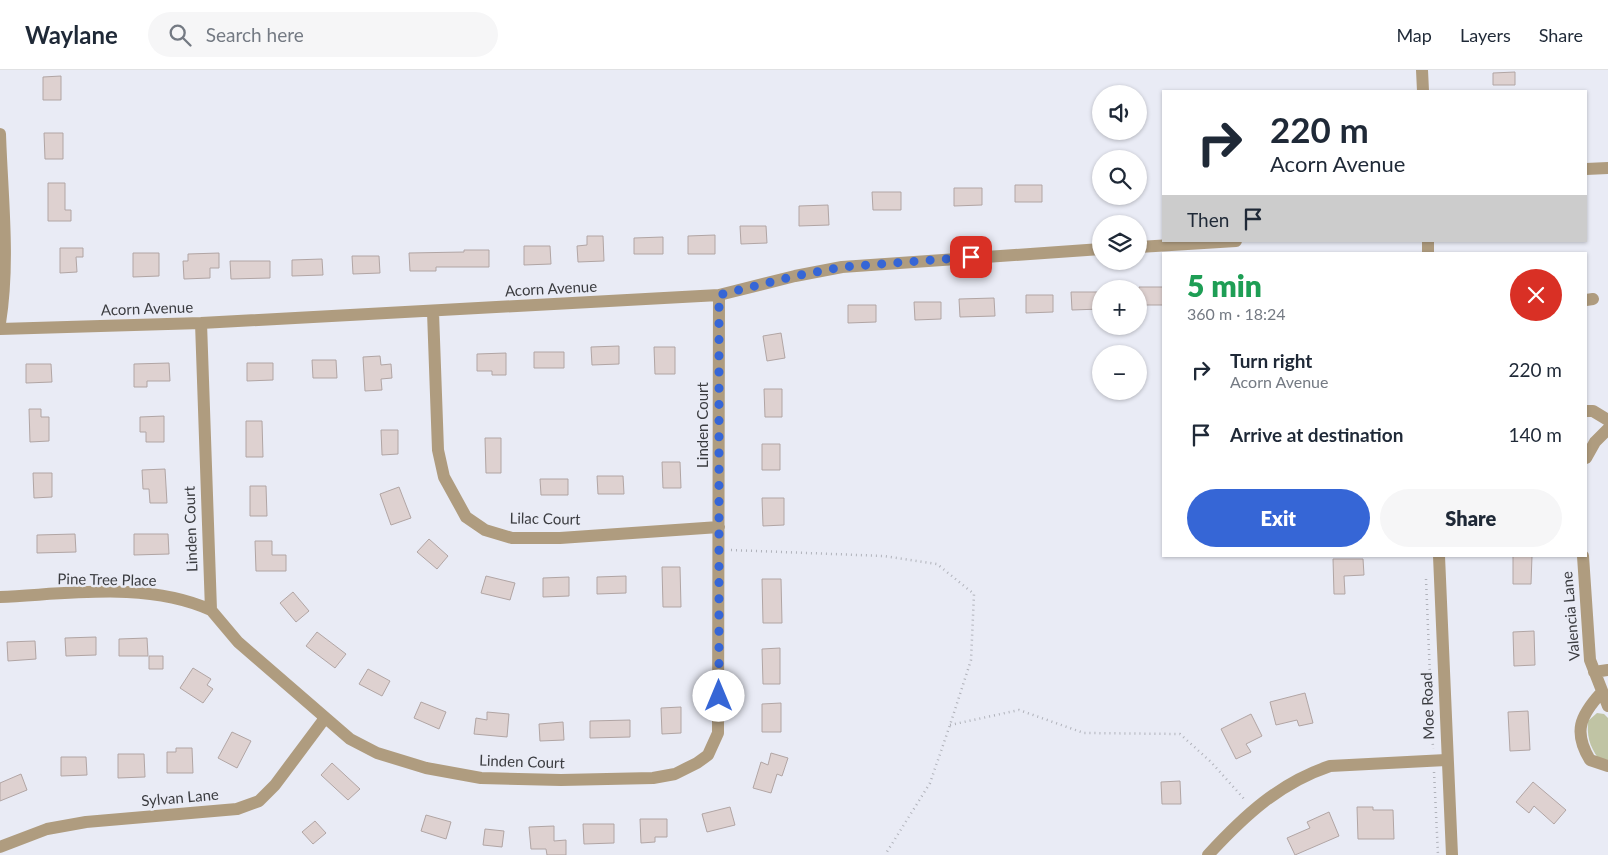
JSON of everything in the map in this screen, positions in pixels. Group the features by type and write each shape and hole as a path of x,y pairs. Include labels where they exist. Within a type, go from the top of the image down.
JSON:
{"street":[{"path":"1422,70 1423,90"},
{"path":"0,134 4,265 3,302 0,323"},
{"path":"1587,169 1608,168"},
{"path":"1147,247 1220,242"},
{"name":"Acorn Avenue","path":"0,329 201,323 719,295 795,276 842,267 1092,250"},
{"name":"Linden Court","path":"201,323 211,610 238,642 350,739 377,754 426,768 481,778 561,780 653,778 686,770 708,755 718,733 719,295"},
{"name":"Lilac Court","path":"432,312 438,450 444,477 466,517 485,530 512,538 560,538 719,527"},
{"path":"1587,411 1593,412 1608,420"},
{"path":"1587,456 1595,442 1608,429"},
{"name":"Moe Road","path":"1439,557 1446,760 1452,855"},
{"name":"Valencia Lane","path":"1583,557 1590,660 1601,693 1608,706"},
{"name":"Pine Tree Place","path":"0,597 106,593 146,594 189,600 211,610"},
{"name":"Valencia Lane","path":"1594,672 1608,670"},
{"path":"1601,693 1588,707 1581,720 1580,737 1590,760 1608,766"},
{"name":"Sylvan Lane","path":"0,847 47,829 86,822 237,809 259,801 275,785 325,718"},
{"path":"1208,855 1254,809 1292,782 1330,766 1446,760"}],"path":[{"path":"719,549 876,556 937,564 974,594 971,660 950,725 930,783 885,855"},
{"path":"1426,573 1438,855"},
{"path":"950,725 1019,710 1084,733 1180,734 1211,762 1254,809"}],"green space":[{"path":"1597,713 1604,714 1608,718 1608,760 1598,758 1589,740 1588,721"}],"building":[{"path":"1515,72 1515,85 1493,85 1493,73"},
{"path":"61,76 61,100 43,100 43,77"},
{"path":"44,133 63,133 63,159 45,159"},
{"path":"48,183 65,183 65,210 71,210 71,221 48,221"},
{"path":"1015,185 1042,185 1042,202 1015,202"},
{"path":"954,188 982,188 982,205 954,206"},
{"path":"872,192 901,192 901,210 873,210"},
{"path":"828,205 829,225 799,226 799,206"},
{"path":"740,226 766,226 767,243 741,244"},
{"path":"715,235 715,254 688,254 688,236"},
{"path":"587,236 603,236 604,261 578,262 577,246 587,245"},
{"path":"663,237 663,254 634,254 634,238"},
{"path":"524,246 550,246 551,264 524,265"},
{"path":"60,248 83,248 83,257 76,257 77,272 60,273"},
{"path":"464,250 489,250 489,267 436,267 436,271 410,271 409,253 464,252"},
{"path":"133,253 159,253 159,276 133,277"},
{"path":"219,253 219,268 210,268 210,278 184,279 183,261 188,261 188,254"},
{"path":"352,256 379,256 380,273 353,274"},
{"path":"322,259 323,275 292,276 292,260"},
{"path":"230,261 270,261 270,278 231,279"},
{"path":"1147,287 1162,287 1162,305 1147,305"},
{"path":"1071,292 1092,292 1092,309 1072,310"},
{"path":"1026,295 1053,295 1053,312 1026,313"},
{"path":"994,298 995,316 960,317 959,299"},
{"path":"914,302 941,302 941,319 915,320"},
{"path":"848,305 876,305 876,322 848,323"},
{"path":"781,333 785,358 767,361 763,336"},
{"path":"619,346 619,364 592,365 591,347"},
{"path":"654,347 675,347 675,374 655,374"},
{"path":"534,352 564,352 564,368 534,368"},
{"path":"506,353 506,375 492,375 492,371 477,371 477,354"},
{"path":"380,356 381,365 391,364 392,378 381,379 382,390 365,391 363,357"},
{"path":"312,360 336,360 337,378 313,378"},
{"path":"169,363 170,381 147,381 147,387 134,387 134,364"},
{"path":"247,363 273,363 273,380 247,381"},
{"path":"26,364 51,364 52,382 26,383"},
{"path":"764,389 782,389 782,417 765,417"},
{"path":"29,409 41,409 41,417 49,417 49,441 30,442"},
{"path":"164,416 164,442 146,442 146,432 140,432 140,417"},
{"path":"246,421 262,421 263,457 246,457"},
{"path":"381,430 398,430 398,454 382,455"},
{"path":"485,438 501,438 501,473 486,473"},
{"path":"762,444 780,444 780,470 762,470"},
{"path":"662,462 680,462 681,488 663,488"},
{"path":"165,469 167,503 150,503 149,489 143,489 142,470"},
{"path":"33,473 52,473 52,497 34,498"},
{"path":"597,476 623,476 624,494 598,494"},
{"path":"540,479 568,479 568,495 541,495"},
{"path":"250,486 266,486 267,516 250,516"},
{"path":"399,487 411,518 391,525 380,494"},
{"path":"762,498 784,498 784,525 763,526"},
{"path":"75,534 76,552 37,553 37,535"},
{"path":"134,534 168,534 169,554 134,555"},
{"path":"429,539 448,556 437,569 417,552"},
{"path":"255,541 272,541 272,555 286,555 286,571 256,571"},
{"path":"1513,557 1532,557 1531,584 1513,584"},
{"path":"1333,559 1363,559 1364,575 1344,576 1345,594 1334,594"},
{"path":"662,567 680,567 681,607 663,607"},
{"path":"486,576 515,583 510,600 481,593"},
{"path":"626,576 626,593 597,594 597,577"},
{"path":"569,577 569,596 543,597 543,578"},
{"path":"762,579 781,579 782,623 763,623"},
{"path":"293,592 309,611 296,622 280,603"},
{"path":"1534,631 1535,665 1514,666 1513,632"},
{"path":"317,632 346,654 335,668 306,646"},
{"path":"96,637 96,655 66,656 65,638"},
{"path":"147,638 148,656 119,656 119,639"},
{"path":"35,641 36,659 8,661 7,642"},
{"path":"780,648 780,684 763,684 762,649"},
{"path":"149,656 163,656 163,669 149,669"},
{"path":"193,668 211,679 207,685 213,689 203,703 180,688"},
{"path":"368,669 390,681 382,696 359,684"},
{"path":"1305,693 1313,723 1299,726 1297,720 1276,725 1270,702"},
{"path":"421,702 446,712 439,729 414,718"},
{"path":"781,703 781,732 762,732 762,704"},
{"path":"681,707 681,733 662,734 661,708"},
{"path":"1528,711 1530,750 1510,751 1508,712"},
{"path":"487,712 509,714 507,737 474,734 476,718 487,720"},
{"path":"1251,714 1262,736 1246,744 1251,752 1236,759 1221,729"},
{"path":"630,720 630,737 590,738 590,721"},
{"path":"563,722 564,740 540,741 539,724"},
{"path":"232,732 251,741 237,768 218,758"},
{"path":"176,748 192,748 193,773 167,773 167,752 176,752"},
{"path":"771,753 788,758 782,776 777,774 771,793 753,788 761,762 768,765"},
{"path":"118,754 144,754 145,777 118,778"},
{"path":"61,757 86,757 87,775 61,776"},
{"path":"332,763 360,789 348,800 321,775"},
{"path":"21,774 27,790 0,801 0,783"},
{"path":"1180,781 1181,804 1162,804 1161,782"},
{"path":"1533,782 1566,810 1554,824 1534,806 1529,813 1516,802"},
{"path":"730,807 735,825 707,832 702,814"},
{"path":"1357,807 1373,807 1373,810 1393,810 1394,839 1358,839"},
{"path":"1329,812 1339,836 1295,855 1287,838 1310,828 1307,822"},
{"path":"426,815 451,822 446,839 421,831"},
{"path":"640,819 667,819 667,837 655,837 655,842 641,843"},
{"path":"315,821 326,833 313,844 302,832"},
{"path":"583,824 614,824 614,843 584,844"},
{"path":"554,826 554,841 566,840 566,855 547,855 546,849 531,849 529,827"},
{"path":"485,829 504,831 502,847 483,845"}],"route":[{"path":"719,696 719,295 795,276 842,267 971,257"}]}
